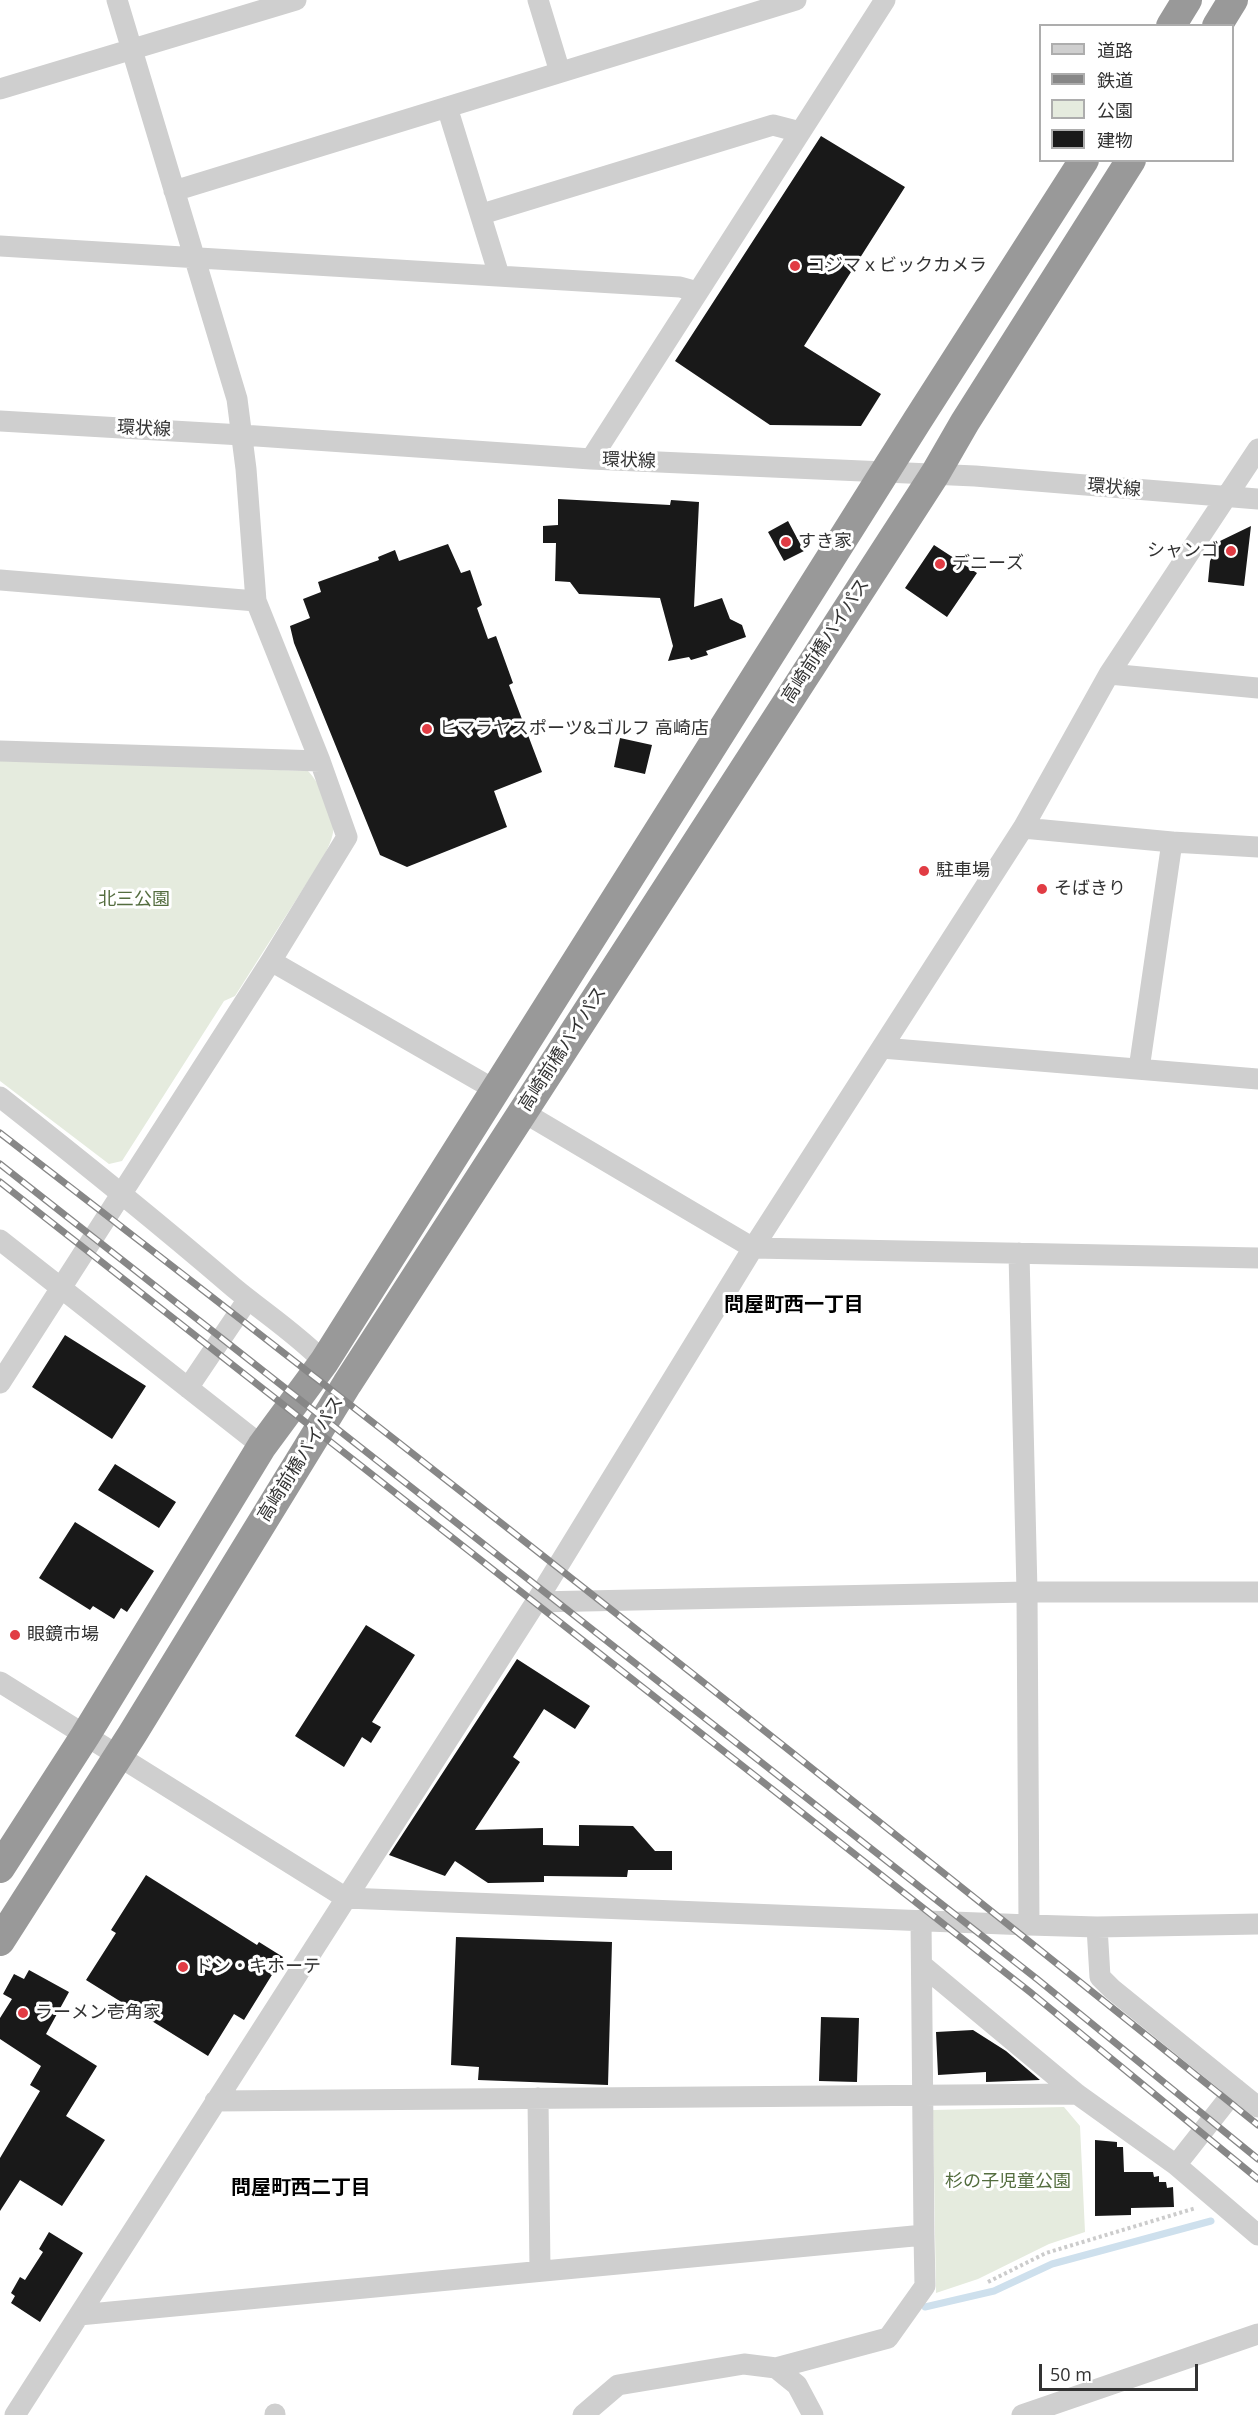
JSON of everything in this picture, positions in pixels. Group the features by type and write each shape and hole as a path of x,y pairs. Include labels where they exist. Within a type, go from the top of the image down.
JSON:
{"highway":[{"path":"1172,24 1187,0"},
{"path":"1217,24 1233,0"},
{"name":"高崎前橋バイパス","path":"0,1868 262,1446 324,1362 1083,162"},
{"name":"高崎前橋バイパス","path":"0,1941 118,1757 347,1384 935,474 965,422 1130,162"}],"street":[{"path":"0,1383 271,961 347,837 320,761 256,601 237,399 117,0"},
{"path":"0,89 296,0"},
{"path":"538,0 560,72"},
{"path":"174,190 796,0"},
{"path":"591,459 885,0"},
{"path":"447,107 500,275"},
{"path":"482,214 773,125 800,132"},
{"path":"0,246 500,275 680,287 698,292"},
{"name":"環状線","path":"0,421 591,459 935,474 1258,499"},
{"path":"15,2415 536,1602 753,1248 1023,828 1109,674 1258,449"},
{"path":"0,580 256,601"},
{"path":"1109,674 1258,688"},
{"path":"0,751 320,761"},
{"path":"1023,828 1172,842 1258,847"},
{"path":"1139,1069 1172,842"},
{"path":"271,961 496,1091"},
{"path":"882,1048 1258,1079"},
{"path":"0,1097 123,1192 248,1299 310,1347 324,1362"},
{"path":"523,1112 753,1248 1258,1258"},
{"path":"0,1240 262,1446"},
{"path":"1018,1253 1028,1592 1029,1925"},
{"path":"188,1388 248,1299"},
{"path":"536,1602 1028,1592 1258,1592"},
{"path":"0,1682 346,1898 1097,1927 1258,1924"},
{"path":"584,2415 618,2385 744,2364 776,2368 888,2338 925,2286 921,1920"},
{"path":"1097,1927 1100,1977 1112,1989 1249,2097 1176,2165"},
{"path":"922,1965 1077,2094 1176,2165 1216,2202 1258,2235"},
{"path":"215,2101 1077,2094"},
{"path":"538,2098 540,2271"},
{"path":"79,2315 924,2235"},
{"path":"1022,2415 1258,2334"},
{"path":"776,2368 797,2385 813,2415"}],"path":[{"path":"988,2282 1046,2253 1216,2202"}],"green space":[{"name":"北三公園","path":"0,760 308,771 320,788 330,810 333,832 324,856 235,996 224,1001 122,1161 109,1164 0,1081"},
{"name":"杉の子児童公園","path":"1064,2107 1080,2126 1085,2232 1049,2244 978,2279 936,2293 933,2110"}],"building":[{"name":"コジマｘビックカメラ","path":"821,136 905,187 804,346 881,394 861,426 770,425 675,361"},
{"path":"558,499 670,505 671,500 699,502 694,607 722,598 730,619 742,625 746,637 706,651 708,655 691,660 689,657 668,661 673,646 660,598 579,594 570,582 555,581 556,543 543,543 543,526 558,525"},
{"name":"すき家","path":"788,521 804,551 784,561 768,532"},
{"name":"シャンゴ","path":"1251,526 1244,586 1208,582 1210,561 1220,541"},
{"name":"ヒマラヤスポーツ&ゴルフ 高崎店","path":"448,544 461,573 470,570 482,605 477,608 488,639 496,636 513,683 509,685 542,772 494,791 507,827 407,867 380,855 294,643 290,626 310,618 303,599 321,592 318,582 379,560 378,557 395,550 399,561"},
{"path":"934,545 977,573 947,617 905,588"},
{"path":"620,738 652,745 645,774 614,767"},
{"path":"65,1335 146,1386 112,1439 32,1387"},
{"path":"115,1464 176,1502 159,1528 98,1490"},
{"path":"75,1522 154,1571 127,1612 121,1608 114,1619 93,1606 90,1610 39,1578"},
{"path":"366,1625 415,1655 372,1722 381,1727 371,1743 362,1737 344,1767 295,1736"},
{"path":"517,1659 590,1706 575,1729 544,1709 513,1757 520,1762 475,1830 543,1828 543,1845 579,1846 579,1825 633,1826 655,1851 672,1851 672,1870 628,1870 627,1877 544,1876 544,1882 488,1883 455,1861 445,1876 389,1855"},
{"path":"146,1875 257,1945 259,1942 283,1957 244,2020 234,2014 208,2056 86,1980 116,1933 111,1930"},
{"path":"456,1937 612,1942 608,2085 478,2080 479,2067 451,2065"},
{"path":"29,1970 69,1992 46,2034 97,2066 66,2116 105,2140 62,2206 20,2180 0,2211 0,2158 40,2091 30,2085 41,2066 0,2039 0,2018 12,1999 3,1994 14,1974 24,1979"},
{"path":"821,2017 859,2018 857,2082 819,2081"},
{"path":"973,2030 1006,2051 1040,2080 986,2082 986,2072 938,2075 936,2032"},
{"path":"1095,2140 1117,2142 1117,2147 1123,2147 1124,2172 1153,2172 1154,2177 1159,2176 1159,2182 1166,2182 1167,2188 1173,2187 1174,2207 1131,2208 1131,2215 1095,2216"},
{"path":"49,2232 83,2253 40,2322 11,2303 15,2296 11,2293 20,2277 25,2280 43,2252 39,2249"}],"waterway":[{"path":"925,2307 994,2291 1052,2264 1211,2221"}],"railway":[{"path":"0,1133 632,1626 1258,2125"},
{"path":"0,1164 1037,1979 1258,2159"},
{"path":"0,1182 1030,1992 1258,2179"}],"place":[{"name":"コジマｘビックカメラ","path":"795,266"},
{"name":"すき家","path":"786,542"},
{"name":"シャンゴ","path":"1231,551"},
{"name":"デニーズ","path":"940,564"},
{"name":"ヒマラヤスポーツ&ゴルフ 高崎店","path":"427,729"},
{"name":"駐車場","path":"924,871"},
{"name":"そばきり","path":"1042,889"},
{"name":"眼鏡市場","path":"15,1635"},
{"name":"ドン・キホーテ","path":"183,1967"},
{"name":"ラーメン壱角家","path":"23,2013"}],"district":[{"name":"問屋町西一丁目","path":"794,1305"},
{"name":"問屋町西二丁目","path":"301,2188"}]}
